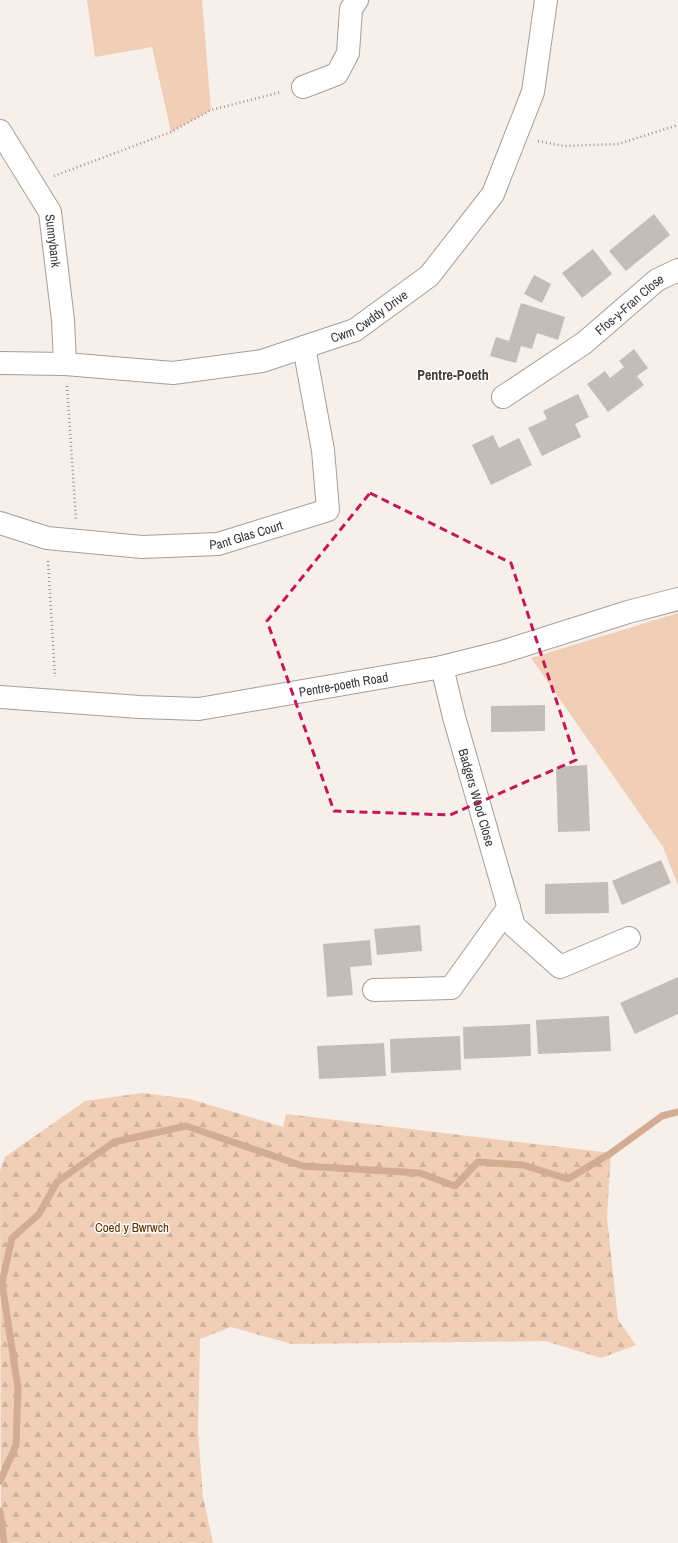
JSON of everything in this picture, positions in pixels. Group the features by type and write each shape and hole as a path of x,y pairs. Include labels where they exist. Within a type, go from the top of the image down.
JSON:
{"street":[{"path":"303,87 337,74 348,53 351,9 357,0"},
{"name":"Cwm Cwddy Drive","path":"0,363 65,364 173,373 262,361 355,330 429,276 493,194 533,92 546,0"},
{"name":"Sunnybank","path":"0,132 50,212 63,320 65,364"},
{"name":"Ffos-y-Fran Close","path":"503,397 584,343 657,280 678,270"},
{"name":"Pant Glas Court","path":"0,523 47,538 78,541 142,547 218,544 328,510 323,450 304,347"},
{"name":"Pentre-poeth Road","path":"0,697 140,707 199,708 442,667 502,652 628,612 678,599"},
{"name":"Badgers Wood Close","path":"442,667 454,717 512,917"},
{"path":"374,990 451,988 512,917 560,967 629,938"}],"path":[{"path":"33,184 171,132 211,110 303,87"},
{"path":"515,138 564,146 618,144 678,125"},
{"path":"65,364 78,541"},
{"path":"47,538 57,701"}],"highlighted area":[{"path":"370,493 511,563 576,760 450,815 334,811 267,621"}],"green space":[{"path":"87,0 202,0 211,110 171,132 152,47 95,57"},
{"path":"678,613 678,885 663,847 531,658"},
{"name":"Coed y Bwrwch","path":"142,1093 190,1099 283,1127 286,1114 611,1153 607,1217 618,1320 636,1345 601,1358 545,1341 292,1344 231,1327 200,1339 198,1433 203,1497 213,1543 1,1543 0,1171 5,1157 85,1101"}],"building":[{"path":"654,214 670,235 626,271 609,251"},
{"path":"593,249 612,274 582,298 562,273"},
{"path":"534,275 551,284 542,303 524,294"},
{"path":"521,303 565,317 558,340 537,333 532,349 521,346 516,363 490,356 496,337 509,341"},
{"path":"634,349 648,368 637,376 644,385 608,412 587,384 605,371 610,378 624,367 619,361"},
{"path":"578,394 589,417 575,424 581,437 542,456 528,428 547,419 543,411"},
{"path":"493,435 499,448 519,438 532,465 491,485 472,445"},
{"path":"545,705 545,731 491,732 491,706"},
{"path":"587,765 590,831 558,832 556,767"},
{"path":"661,860 671,883 622,905 612,881"},
{"path":"608,882 609,913 545,914 545,884"},
{"path":"420,925 422,951 377,955 374,929"},
{"path":"370,940 372,965 350,967 353,995 327,997 323,944"},
{"path":"678,977 678,1014 635,1034 620,1003"},
{"path":"609,1016 611,1051 538,1054 536,1020"},
{"path":"530,1024 531,1056 464,1059 463,1027"},
{"path":"460,1036 461,1070 391,1073 390,1039"},
{"path":"384,1043 386,1076 319,1079 317,1046"}],"waterway":[{"path":"0,1481 16,1445 18,1388 2,1283 12,1238 39,1214 57,1182 114,1142 186,1126 303,1166 420,1173 455,1186 478,1162 523,1165 568,1179 611,1153 662,1116 678,1112"},
{"path":"0,1511 4,1543"}],"district":[{"name":"Pentre-Poeth","path":"453,375"}]}
